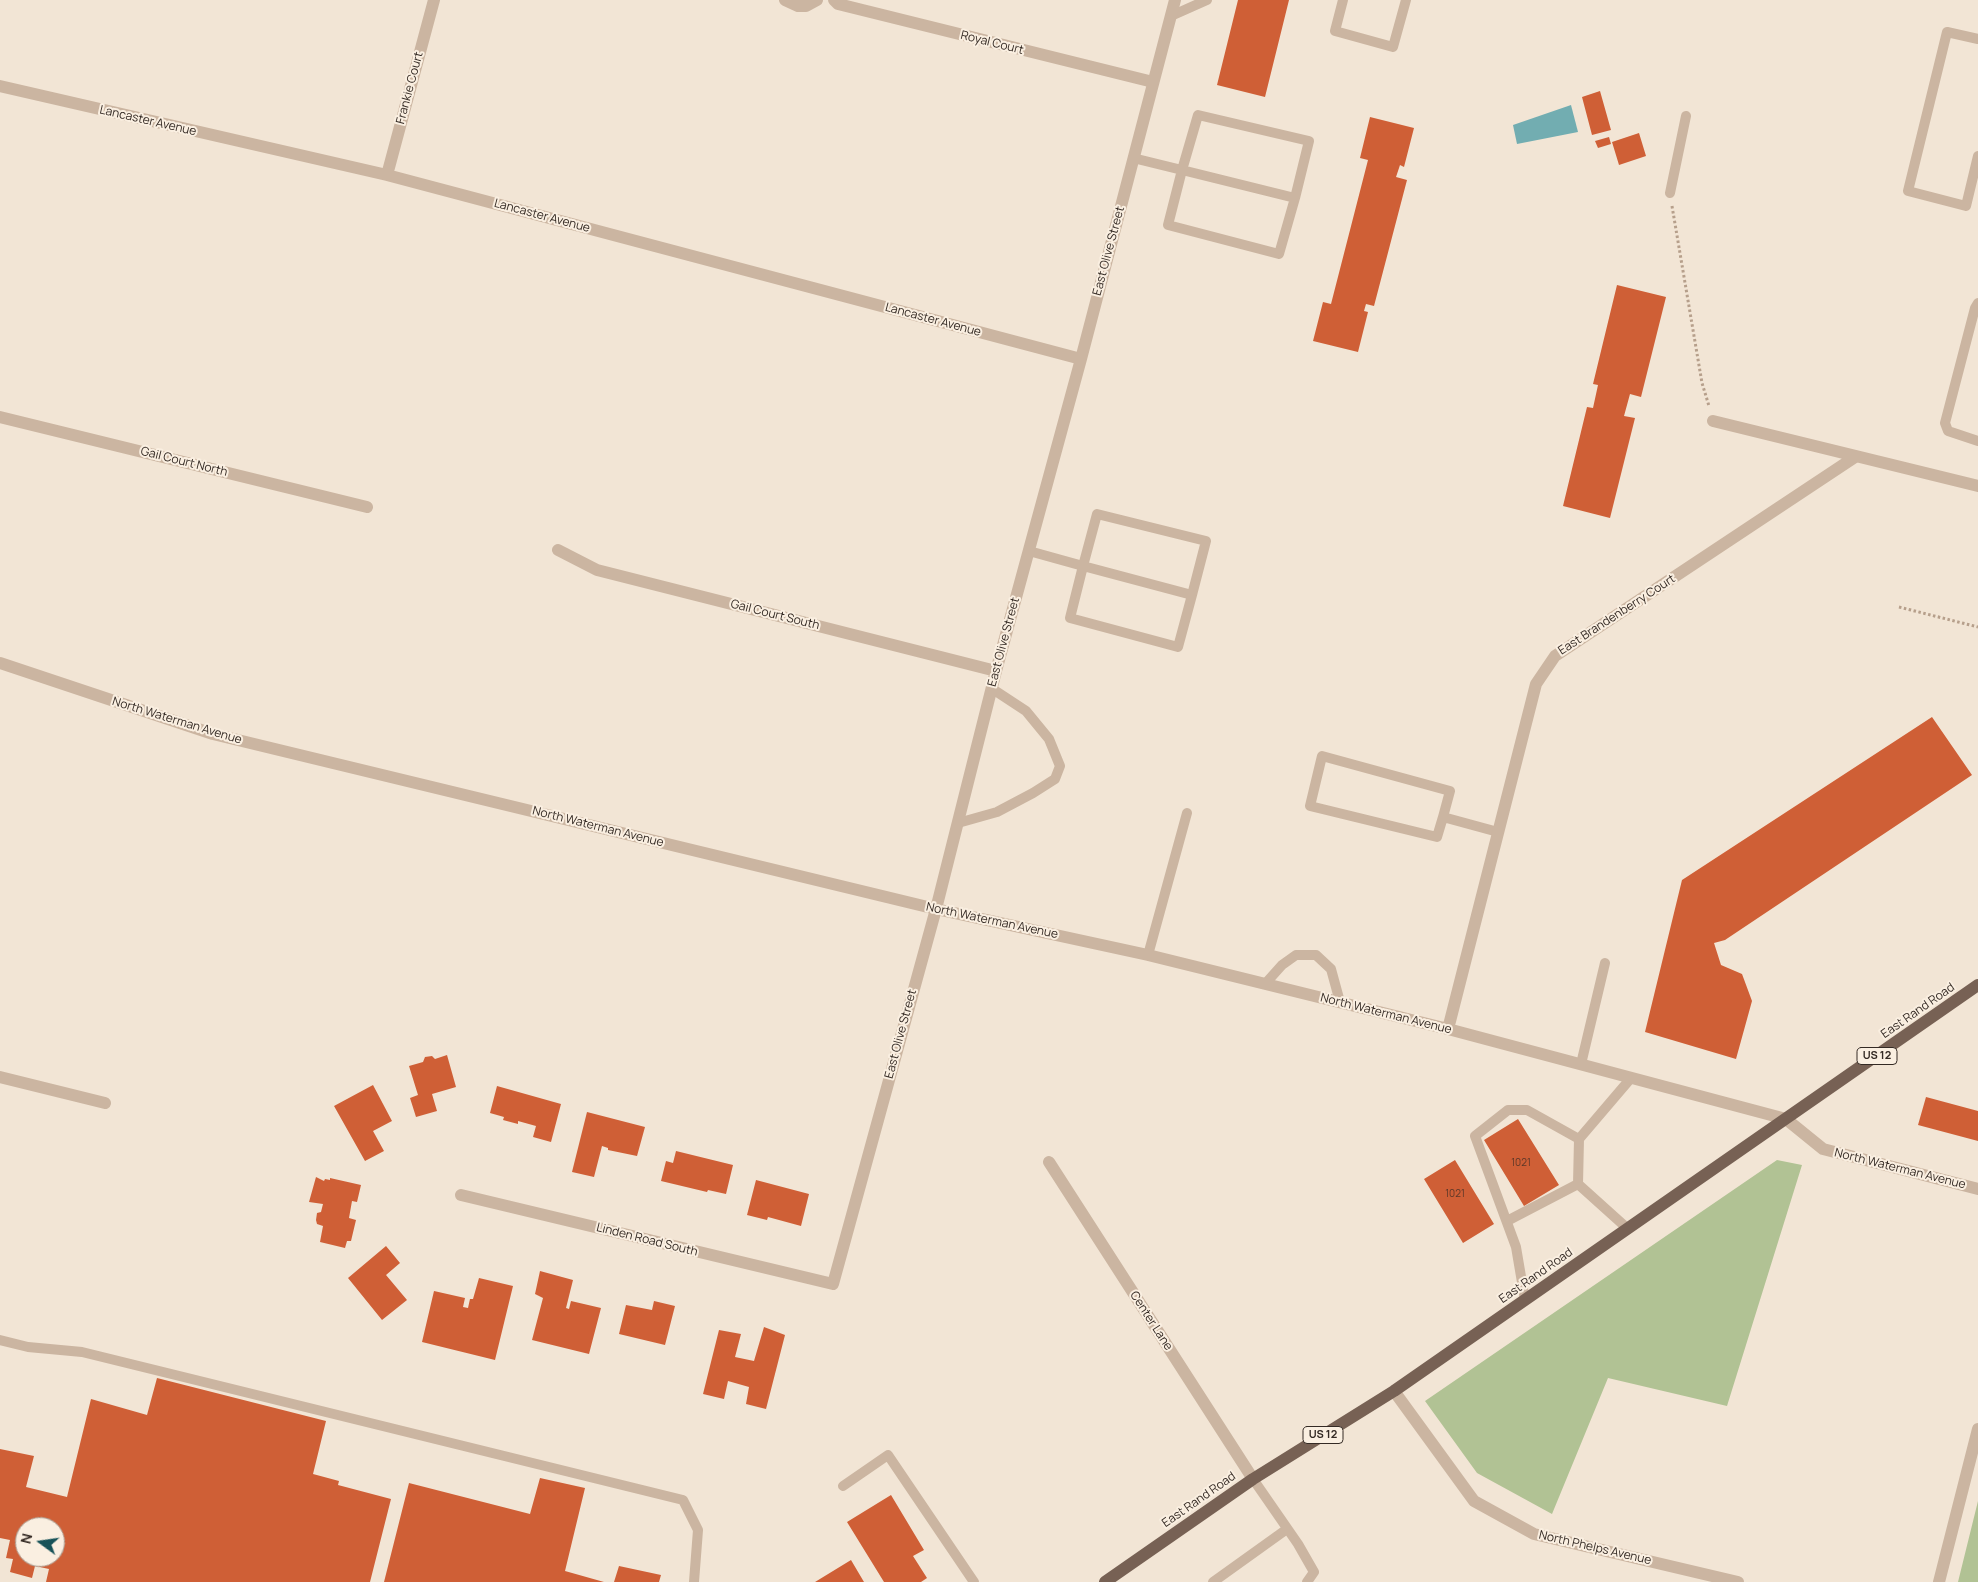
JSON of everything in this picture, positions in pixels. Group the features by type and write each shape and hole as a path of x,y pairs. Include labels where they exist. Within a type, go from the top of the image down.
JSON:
{"main road":[{"name":"East Rand Road","path":"1105,1582 1253,1479 1394,1390 1978,985"}],"street":[{"name":"Frankie Court","path":"387,175 434,0"},
{"path":"785,0 798,6 806,6 818,0"},
{"name":"Royal Court","path":"834,0 838,4 1153,82"},
{"name":"East Olive Street","path":"833,1284 936,909 996,671 1081,359 1175,0"},
{"name":"Lancaster Avenue","path":"0,86 387,175 1081,359"},
{"name":"Gail Court North","path":"0,417 368,507"},
{"path":"1713,421 1978,486"},
{"name":"East Brandenberry Court","path":"1448,1029 1536,684 1555,656 1855,457"},
{"name":"Gail Court South","path":"558,550 597,570 996,671"},
{"name":"North Waterman Avenue","path":"0,663 213,734 936,909 1148,955 1448,1029 1580,1064 1786,1119 1823,1149 1978,1189"},
{"path":"0,1077 105,1103"},
{"name":"Center Lane","path":"1050,1162 1253,1479"},
{"name":"Linden Road South","path":"461,1195 833,1284"},
{"name":"North Phelps Avenue","path":"1394,1390 1474,1502 1534,1534 1738,1582"},
{"path":"1939,1582 1978,1429"}],"lane":[{"path":"1171,16 1207,0"},
{"path":"1343,0 1335,31 1393,47 1406,0"},
{"path":"1977,37 1947,32 1908,191 1966,206 1978,156"},
{"path":"1198,115 1309,141 1295,198 1279,254 1168,225 1198,115"},
{"path":"1670,193 1686,116"},
{"path":"1133,158 1295,198"},
{"path":"1978,303 1945,423 1948,431 1978,441"},
{"path":"1097,514 1206,541 1178,647 1070,618 1083,566 1097,514"},
{"path":"1028,551 1192,595"},
{"path":"958,823 997,812 1034,793 1055,779 1060,766 1049,739 1026,711 992,688"},
{"path":"1322,756 1450,792 1443,816 1437,837 1310,806 1322,756"},
{"path":"1148,955 1187,813"},
{"path":"1443,816 1498,832"},
{"path":"1264,984 1282,965 1296,955 1316,955 1331,969 1340,1002"},
{"path":"1580,1064 1605,963"},
{"path":"1628,1229 1578,1184 1579,1139 1631,1078"},
{"path":"1525,1300 1516,1247 1474,1136 1508,1110 1527,1110 1579,1139"},
{"path":"1507,1222 1578,1184"},
{"path":"0,1340 28,1347 82,1352 683,1500 698,1530 694,1582"},
{"path":"843,1486 888,1456 974,1582"},
{"path":"1253,1479 1314,1572 1307,1582"},
{"path":"1213,1582 1287,1529"}],"path":[{"path":"1670,193 1702,384 1713,421"},
{"path":"1899,607 1978,626"}],"green space":[{"path":"1777,1160 1802,1165 1727,1406 1608,1378 1552,1514 1477,1473 1425,1401"},
{"path":"1978,1501 1978,1582 1958,1582"}],"water":[{"path":"1571,105 1578,132 1517,144 1513,125"}],"building":[{"path":"1238,0 1289,0 1265,97 1217,85"},
{"path":"1600,91 1611,130 1592,135 1582,97"},
{"path":"1370,117 1414,128 1404,167 1400,165 1396,177 1407,180 1374,306 1366,304 1364,311 1368,312 1358,352 1313,341 1323,302 1331,304 1368,160 1360,158"},
{"path":"1639,133 1646,156 1619,165 1612,142"},
{"path":"1609,137 1611,144 1598,148 1595,141"},
{"path":"1617,285 1666,297 1641,397 1630,394 1624,416 1635,418 1610,518 1563,506 1587,407 1593,408 1598,385 1593,384"},
{"path":"1932,717 1972,775 1725,940 1714,943 1721,965 1742,974 1752,1001 1736,1059 1645,1032 1682,880"},
{"path":"447,1055 456,1087 432,1094 437,1111 416,1117 410,1098 418,1095 409,1066 423,1062 425,1057 432,1056 435,1059"},
{"path":"373,1085 392,1121 373,1131 384,1151 365,1161 334,1106"},
{"path":"497,1086 561,1104 551,1142 533,1137 536,1126 518,1121 518,1124 503,1120 504,1117 490,1113"},
{"path":"1926,1097 1978,1111 1978,1141 1918,1125"},
{"path":"587,1112 645,1127 637,1156 608,1150 608,1148 602,1146 594,1177 572,1172"},
{"path":"1518,1119 1559,1185 1524,1206 1484,1140"},
{"path":"676,1151 733,1165 726,1194 708,1190 707,1192 661,1181 666,1161 673,1163"},
{"path":"1455,1160 1494,1224 1463,1243 1424,1179"},
{"path":"316,1177 324,1181 325,1179 330,1180 330,1178 361,1185 357,1202 352,1201 349,1218 356,1220 351,1241 347,1241 345,1248 320,1242 323,1226 317,1224 316,1220 317,1213 321,1212 323,1204 309,1202"},
{"path":"756,1180 809,1194 801,1226 768,1217 767,1220 747,1215"},
{"path":"386,1246 400,1263 386,1275 407,1300 382,1320 348,1278"},
{"path":"540,1271 573,1280 566,1308 569,1309 571,1301 601,1308 589,1354 532,1340 543,1298 535,1294"},
{"path":"479,1278 513,1286 495,1360 422,1342 434,1291 465,1298 463,1307 468,1308 470,1299 473,1299"},
{"path":"654,1301 675,1306 665,1345 619,1334 626,1305 652,1310"},
{"path":"764,1327 785,1335 766,1409 746,1404 749,1387 728,1381 724,1399 703,1394 719,1330 741,1334 735,1357 754,1361"},
{"path":"157,1378 326,1421 313,1474 339,1481 338,1485 391,1499 370,1582 46,1582 49,1569 40,1567 65,1567 65,1517 15,1517 15,1567 35,1567 32,1578 10,1572 13,1559 6,1558 10,1540 0,1538 0,1449 34,1456 26,1487 67,1497 91,1399 147,1415"},
{"path":"540,1478 585,1488 565,1571 604,1582 384,1582 409,1483 530,1514"},
{"path":"891,1495 924,1550 913,1556 927,1578 921,1582 884,1582 847,1522"},
{"path":"851,1560 864,1582 815,1582"},
{"path":"619,1566 661,1575 659,1582 614,1582"}]}
